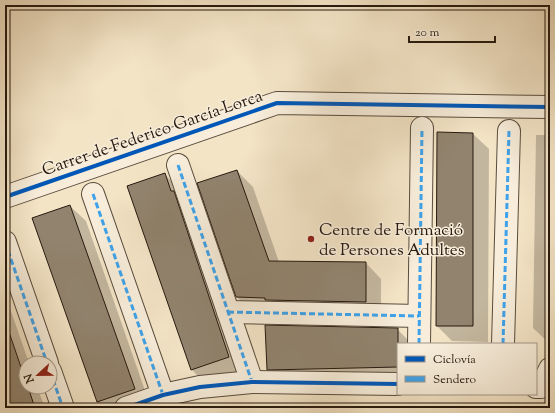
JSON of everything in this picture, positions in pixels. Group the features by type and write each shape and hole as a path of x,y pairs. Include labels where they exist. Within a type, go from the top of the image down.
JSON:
{"street":[{"name":"Carrer de Federico García Lorca","path":"5,197 277,103 550,107"},
{"path":"419,343 422,128"},
{"path":"503,343 509,131"},
{"path":"178,165 252,382"},
{"path":"93,194 163,395"},
{"path":"5,242 44,355"},
{"path":"228,312 419,316"},
{"path":"537,387 541,387 550,369"},
{"path":"126,408 163,395 200,387 252,382 397,384"},
{"path":"58,394 63,408"}],"building":[{"path":"437,132 473,133 473,326 436,326"},
{"path":"237,170 269,261 366,262 366,302 265,300 265,298 236,297 197,183"},
{"path":"165,173 171,191 174,191 229,357 191,370 127,186"},
{"path":"70,205 135,389 97,402 32,218"},
{"path":"265,325 398,328 397,367 267,370"},
{"path":"9,332 18,358 18,395 31,395 35,408 5,408 5,333"}],"marked path":[{"path":"419,343 422,128"},
{"path":"503,343 509,131"},
{"path":"178,165 252,382"},
{"path":"93,194 163,395"},
{"path":"5,242 44,355"},
{"path":"228,312 419,316"},
{"path":"58,394 63,408"}],"cycle path":[{"path":"5,197 277,103 550,107"},
{"path":"126,408 163,395 200,387 252,382 397,384"}],"place":[{"name":"Centre de Formació de Persones Adultes","path":"311,239"}]}
